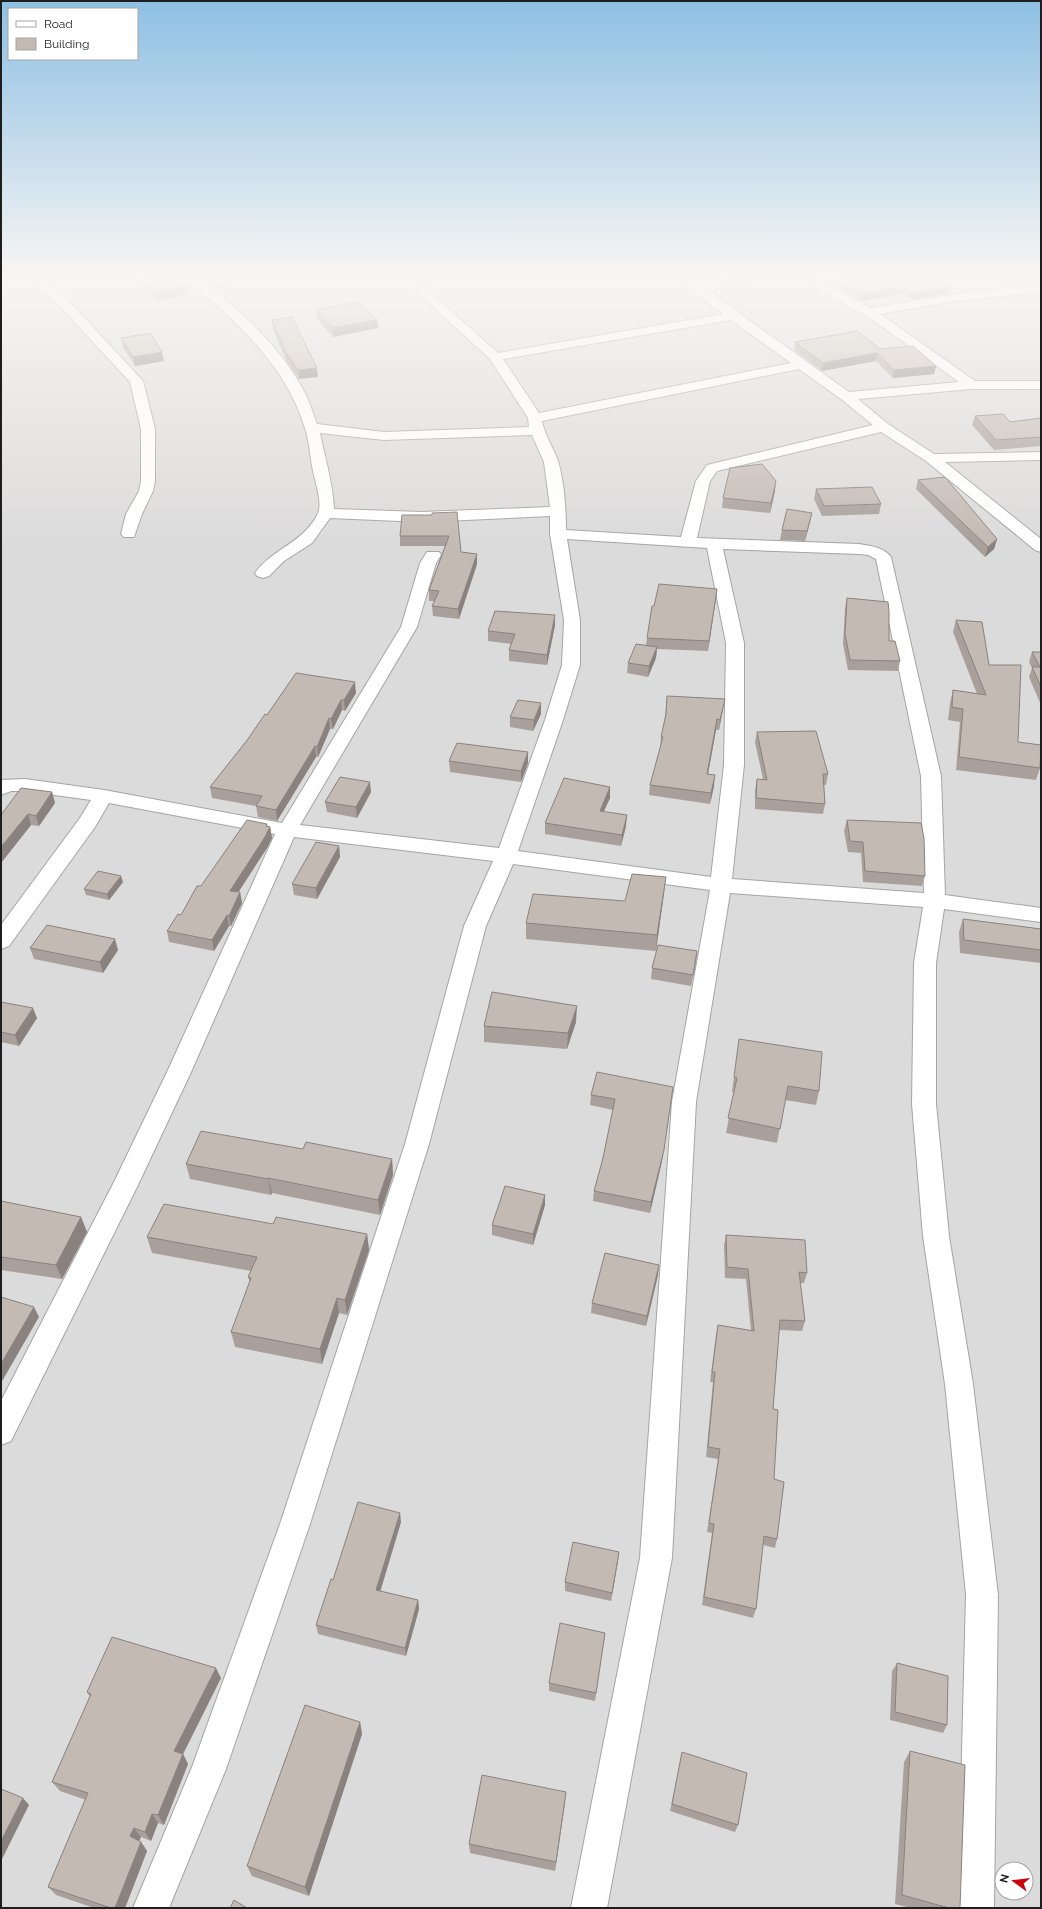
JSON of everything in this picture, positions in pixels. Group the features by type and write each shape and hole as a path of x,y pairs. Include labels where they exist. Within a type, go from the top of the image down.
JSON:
{"street":[{"path":"122,366 136,381 148,429 148,481 146,491 134,514 129,534"},
{"path":"263,573 278,558 306,540 326,513 326,490 322,480 312,428 298,393 280,366"},
{"path":"151,1908 209,1769 295,1524 417,1144 475,926 506,856 554,720 571,665 572,620 551,462 536,424 501,366"},
{"path":"312,428 384,436 536,424 795,366"},
{"path":"802,366 846,396 883,427 930,458 1041,548"},
{"path":"946,366 972,385"},
{"path":"846,396 972,385 1041,385"},
{"path":"688,542 703,481 712,468 883,427"},
{"path":"930,458 1041,456"},
{"path":"326,513 558,522 688,542 859,549 872,551 883,557 931,776 935,901 925,963 924,1104 936,1236 960,1384 982,1596 976,1908"},
{"path":"589,1908 656,1558 684,1102 721,885 734,765 735,643 714,544"},
{"path":"1,1432 125,1185 180,1070 287,830 409,627 428,563 433,555"},
{"path":"1,788 6,785 26,785 104,796 287,830 506,856 721,885 935,901 1041,915"},
{"path":"2,936 88,822 104,796"}],"shaded area":[{"path":"1,366 1041,366 1041,1908 1,1908"}],"building":[{"path":"295,366 316,366 317,368 298,370"},
{"path":"890,366 935,366 894,370"},
{"path":"1003,414 1010,422 1041,418 1041,437 996,440 975,416"},
{"path":"762,464 776,481 771,503 723,498 730,468"},
{"path":"945,477 997,539 988,547 918,480"},
{"path":"872,487 881,504 824,506 816,489"},
{"path":"787,509 812,513 807,531 782,530"},
{"path":"457,512 461,552 477,554 458,609 432,606 439,591 429,590 449,536 400,536 402,515 432,515 432,513"},
{"path":"659,584 717,589 709,641 647,638 652,606 654,606"},
{"path":"847,598 888,602 889,641 895,641 900,661 850,660 845,634"},
{"path":"495,611 555,615 547,655 509,650 515,634 488,631"},
{"path":"956,620 982,622 989,665 1021,665 1018,742 1041,745 1040,768 959,757 963,709 952,707 953,690 986,695"},
{"path":"636,644 657,647 649,666 628,663"},
{"path":"1032,652 1041,652 1041,687 1032,667 1040,667"},
{"path":"296,673 355,682 344,700 341,700 331,719 329,718 317,747 315,746 276,810 256,806 262,796 210,787 248,739 265,714 267,715"},
{"path":"667,696 725,699 720,720 717,719 707,774 715,775 711,793 650,785 663,737 661,737 666,714"},
{"path":"518,700 541,703 534,720 510,717"},
{"path":"816,731 828,774 823,774 825,804 756,798 757,779 767,780 757,732"},
{"path":"457,743 528,752 521,771 449,761"},
{"path":"340,777 370,782 356,807 325,802"},
{"path":"564,778 610,787 600,811 627,815 622,835 545,823"},
{"path":"21,788 52,792 36,816 28,814 1,847 1,815"},
{"path":"247,820 267,824 266,826 270,827 230,891 240,892 229,916 227,915 212,940 167,931 178,914 181,915 197,886 201,886"},
{"path":"847,820 921,823 924,838 925,876 865,871 863,842 850,841"},
{"path":"316,842 339,846 316,888 292,884"},
{"path":"98,871 121,876 107,894 84,889"},
{"path":"632,874 666,877 657,935 526,923 533,894 625,901"},
{"path":"963,919 1041,929 1041,950 964,940"},
{"path":"47,925 115,939 100,962 30,948"},
{"path":"658,945 697,951 693,975 652,968"},
{"path":"492,992 577,1006 568,1033 484,1026"},
{"path":"1,1002 33,1008 15,1035 1,1032"},
{"path":"739,1039 822,1052 819,1091 788,1086 780,1129 728,1118 737,1078 734,1077"},
{"path":"597,1072 673,1087 664,1150 651,1202 594,1191 603,1158 615,1099 591,1095"},
{"path":"201,1131 303,1149 306,1142 392,1159 378,1200 268,1178 186,1164"},
{"path":"505,1186 545,1195 533,1234 492,1225"},
{"path":"1,1201 81,1217 56,1265 1,1257"},
{"path":"164,1204 273,1224 276,1217 367,1234 345,1300 337,1298 320,1349 231,1332 251,1278 248,1277 257,1257 147,1237"},
{"path":"726,1235 805,1240 807,1273 799,1272 805,1321 780,1320 773,1409 778,1410 774,1479 784,1482 777,1539 764,1536 756,1609 704,1597 714,1524 709,1523 720,1449 708,1447 715,1372 712,1372 718,1325 754,1331 748,1269 727,1267"},
{"path":"605,1253 659,1265 647,1316 592,1303"},
{"path":"1,1297 34,1307 1,1364"},
{"path":"358,1502 400,1513 376,1590 418,1600 405,1648 316,1625 331,1579 333,1580"},
{"path":"573,1542 619,1552 612,1593 565,1582"},
{"path":"560,1623 605,1633 596,1693 549,1683"},
{"path":"112,1637 216,1668 174,1751 183,1754 158,1815 152,1814 145,1832 134,1828 130,1836 141,1842 115,1908 48,1887 88,1793 52,1782 91,1694 87,1692"},
{"path":"897,1663 948,1676 947,1725 895,1712"},
{"path":"305,1705 360,1722 305,1887 247,1866"},
{"path":"910,1751 965,1765 960,1908 949,1908 902,1895"},
{"path":"682,1752 747,1773 738,1825 672,1804"},
{"path":"482,1775 566,1792 556,1862 469,1844"},
{"path":"1,1789 23,1798 1,1841"},
{"path":"234,1900 247,1908 230,1908"}]}
